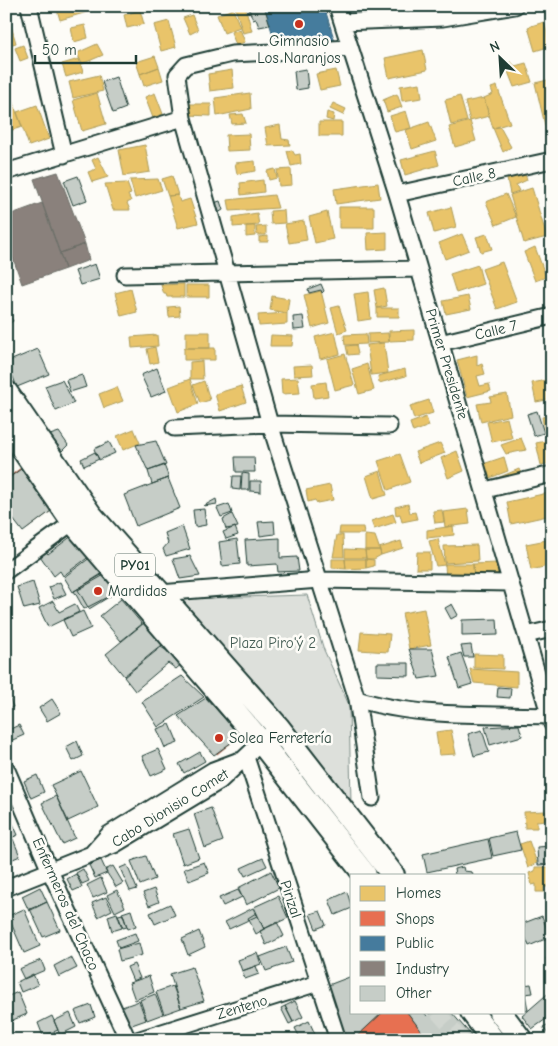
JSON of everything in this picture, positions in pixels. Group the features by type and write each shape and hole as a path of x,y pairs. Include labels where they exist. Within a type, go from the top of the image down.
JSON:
{"highway":[{"name":"PY01","path":"6,392 90,514 278,727 392,874"},
{"name":"PY01","path":"6,425 73,522 250,752 364,874"},
{"path":"474,1014 493,1040"},
{"path":"502,1014 521,1040"}],"street":[{"path":"29,6 64,154"},
{"name":"Primer Presidente","path":"337,6 397,194 551,720"},
{"path":"342,22 444,18 515,6"},
{"path":"350,48 232,54 186,65 177,75 183,118 270,424 357,699 372,798"},
{"path":"6,172 183,118"},
{"name":"Calle 8","path":"397,194 552,160"},
{"path":"125,275 419,269"},
{"name":"Calle 7","path":"440,343 552,316"},
{"path":"174,428 270,424 389,426"},
{"path":"485,490 552,474"},
{"path":"6,571 73,522"},
{"path":"160,593 319,580 511,583"},
{"path":"526,635 552,629"},
{"path":"357,699 383,708 551,720"},
{"name":"Cabo Dionisio Comet","path":"6,888 92,853 108,834 213,770 250,752 278,727"},
{"name":"Pirizal","path":"250,752 318,983 338,1040"},
{"name":"Enfermeros del Chaco","path":"6,768 50,870 128,1040"},
{"name":"Zenteno","path":"137,1040 318,983"}],"green space":[{"name":"Plaza Piro'ý 2","path":"307,595 324,650 349,705 351,804 173,599"}],"building: Homes":[{"path":"56,6 93,6 94,10 60,20"},
{"path":"179,6 195,6 196,7 180,10"},
{"path":"245,6 252,31 243,33 235,7"},
{"path":"233,9 240,27 224,33 217,15"},
{"path":"140,10 144,24 127,28 124,15"},
{"path":"192,15 198,30 190,34 183,18"},
{"path":"169,21 176,47 161,51 154,25"},
{"path":"544,22 551,46 535,51 528,27"},
{"path":"85,25 88,38 74,42 71,28"},
{"path":"11,26 16,43 6,46 6,27"},
{"path":"240,29 245,42 236,45 231,32"},
{"path":"97,44 103,55 82,64 77,53"},
{"path":"23,45 28,58 20,61 15,48"},
{"path":"6,49 12,63 6,65"},
{"path":"423,50 427,70 389,78 385,58"},
{"path":"155,56 159,67 140,74 136,62"},
{"path":"79,59 83,72 66,77 62,64"},
{"path":"511,62 515,66 526,63 532,82 514,87 505,64"},
{"path":"159,67 163,80 144,86 140,74"},
{"path":"232,70 234,88 210,91 208,74"},
{"path":"336,70 340,86 320,90 316,74"},
{"path":"99,75 103,91 73,98 69,82"},
{"path":"552,79 552,141 549,142 535,83"},
{"path":"420,83 422,98 402,101 400,86"},
{"path":"497,86 510,123 493,128 484,98 493,94 491,88"},
{"path":"97,93 106,124 82,131 73,100"},
{"path":"155,93 163,114 153,118 145,97"},
{"path":"250,93 251,109 217,116 215,98"},
{"path":"397,94 402,107 387,112 383,100"},
{"path":"460,96 467,121 451,125 445,100"},
{"path":"484,98 489,116 470,121 465,102"},
{"path":"12,100 22,127 6,132 6,102"},
{"path":"333,103 346,109 343,115 330,109"},
{"path":"188,104 211,104 211,116 188,115"},
{"path":"37,105 49,139 29,146 17,112"},
{"path":"406,111 411,128 395,132 390,116"},
{"path":"327,112 334,114 333,121 326,119"},
{"path":"243,114 246,123 232,124 230,115"},
{"path":"470,121 476,141 455,147 449,127"},
{"path":"319,122 342,122 342,136 319,136"},
{"path":"429,122 436,141 412,149 406,130"},
{"path":"280,125 282,139 289,140 290,145 268,146 265,128"},
{"path":"500,127 511,147 503,152 493,128"},
{"path":"249,134 250,150 227,151 226,135"},
{"path":"145,145 150,172 124,176 119,150"},
{"path":"292,150 295,155 300,154 301,164 291,166 287,151"},
{"path":"435,151 439,165 405,175 401,160"},
{"path":"98,157 108,177 92,182 88,172 96,169 92,160"},
{"path":"255,161 256,171 237,174 235,163"},
{"path":"275,169 277,178 269,180 267,171"},
{"path":"291,169 292,185 279,186 277,170"},
{"path":"525,173 527,180 516,185 519,191 510,194 507,179"},
{"path":"172,176 178,195 168,196 162,179"},
{"path":"158,179 162,190 135,198 130,180"},
{"path":"263,180 264,192 241,195 240,183"},
{"path":"127,183 131,194 128,195 131,201 127,203 130,210 113,210 105,184"},
{"path":"378,183 380,198 336,204 334,189"},
{"path":"532,188 547,237 524,243 510,195"},
{"path":"506,194 516,217 496,225 486,202"},
{"path":"178,195 180,202 190,199 198,223 178,228 168,196"},
{"path":"274,195 278,208 230,211 228,200"},
{"path":"339,207 374,207 374,228 339,228"},
{"path":"451,207 456,227 434,233 429,213"},
{"path":"284,210 285,223 271,224 270,211"},
{"path":"327,212 333,239 315,243 309,217"},
{"path":"257,213 259,225 233,227 233,217"},
{"path":"304,221 307,240 289,243 285,224"},
{"path":"246,226 255,226 255,236 246,237"},
{"path":"266,226 266,235 257,235 256,227"},
{"path":"387,232 387,249 368,250 367,233"},
{"path":"462,234 469,250 445,259 439,243"},
{"path":"487,234 492,249 481,252 476,237"},
{"path":"268,236 268,242 259,242 259,237"},
{"path":"535,247 546,277 535,281 524,252"},
{"path":"502,262 517,302 497,309 482,269"},
{"path":"478,265 483,284 456,293 450,274"},
{"path":"184,284 184,297 167,297 161,285"},
{"path":"186,285 209,285 209,297 186,297"},
{"path":"384,288 387,306 377,308 374,290"},
{"path":"131,289 137,312 121,316 115,293"},
{"path":"321,291 329,323 312,328 304,295"},
{"path":"368,292 371,319 358,321 354,294"},
{"path":"272,296 289,299 287,313 270,310"},
{"path":"468,296 471,309 446,314 443,301"},
{"path":"179,306 180,316 169,317 168,307"},
{"path":"339,306 347,330 338,333 331,308"},
{"path":"377,308 399,308 399,317 377,317"},
{"path":"287,313 287,324 259,326 258,315"},
{"path":"414,330 414,340 389,341 389,331"},
{"path":"186,332 210,332 210,348 186,348"},
{"path":"335,332 340,354 320,359 315,337"},
{"path":"388,333 389,342 368,343 368,334"},
{"path":"366,334 367,344 345,345 344,335"},
{"path":"157,335 158,346 132,348 131,337"},
{"path":"271,335 293,336 292,346 270,346"},
{"path":"384,343 388,373 371,375 367,345"},
{"path":"356,345 358,354 348,355 346,346"},
{"path":"155,347 158,362 150,364 147,349"},
{"path":"184,348 215,348 215,360 184,360"},
{"path":"345,354 354,385 335,390 327,359"},
{"path":"477,355 477,366 482,364 485,374 477,376 480,386 489,384 491,391 467,397 457,360"},
{"path":"202,361 203,379 190,379 190,362"},
{"path":"367,364 374,390 359,394 352,369"},
{"path":"312,365 313,375 294,376 293,366"},
{"path":"405,369 406,376 379,383 378,376"},
{"path":"298,378 300,393 282,394 281,379"},
{"path":"190,379 198,404 178,412 169,387"},
{"path":"552,379 552,399 536,402 532,383"},
{"path":"204,381 210,400 200,403 193,385"},
{"path":"326,382 328,396 314,398 312,384"},
{"path":"241,386 246,402 220,411 215,394"},
{"path":"117,387 123,401 104,408 99,394"},
{"path":"507,394 511,415 481,422 477,404 491,402 490,397"},
{"path":"429,400 433,413 414,419 410,406"},
{"path":"552,415 552,434 545,435 542,417"},
{"path":"426,417 429,426 413,432 410,423"},
{"path":"507,418 512,438 492,442 487,422"},
{"path":"134,429 140,443 123,450 117,436"},
{"path":"521,438 526,450 506,454 501,445"},
{"path":"546,441 551,463 541,465 536,443"},
{"path":"440,443 445,453 419,463 415,452"},
{"path":"457,451 464,471 448,478 441,458"},
{"path":"400,454 410,482 388,490 378,461"},
{"path":"504,457 508,471 487,479 483,464"},
{"path":"519,469 522,475 497,485 495,479"},
{"path":"380,471 387,495 373,499 366,476"},
{"path":"330,485 333,500 317,503 315,500 308,502 306,490"},
{"path":"552,492 552,515 511,524 507,502"},
{"path":"408,504 410,513 415,512 417,519 402,522 400,514 396,515 395,507"},
{"path":"468,509 470,524 445,527 443,512"},
{"path":"442,510 444,522 435,523 433,511"},
{"path":"393,514 396,522 374,529 371,521"},
{"path":"453,526 454,535 427,538 427,530"},
{"path":"340,527 363,527 364,534 339,534"},
{"path":"337,535 343,535 344,557 333,557"},
{"path":"365,535 375,536 380,550 365,550"},
{"path":"438,539 445,565 436,566 429,541"},
{"path":"552,539 552,565 531,570 526,544"},
{"path":"401,541 403,548 381,555 379,548"},
{"path":"477,545 478,561 445,563 444,546"},
{"path":"345,549 365,550 366,558 345,558"},
{"path":"365,550 380,550 381,555 374,559 366,559"},
{"path":"417,552 430,552 430,569 416,569"},
{"path":"332,559 345,559 346,569 332,568"},
{"path":"345,559 366,559 366,568 346,569"},
{"path":"366,559 374,560 374,566 366,568"},
{"path":"497,563 498,580 474,581 473,564"},
{"path":"445,564 473,564 474,581 446,581"},
{"path":"424,609 431,645 409,649 402,613"},
{"path":"361,632 390,634 388,652 359,650"},
{"path":"474,654 503,655 503,669 474,668"},
{"path":"470,669 517,672 517,687 474,683"},
{"path":"451,730 456,754 439,755 436,732"},
{"path":"545,811 545,820 537,821 537,828 525,828 524,812"},
{"path":"529,841 537,863 528,868 520,844"},
{"path":"535,867 552,867 552,887 544,887 544,892 536,892 536,884 532,885 529,873 535,871"}],"building: Shops":[{"path":"21,468 52,510 28,528 6,500 6,479"},
{"name":"Solea Ferretería","path":"225,717 235,730 232,742 217,754 202,735"},
{"path":"381,1014 408,1014 428,1040 353,1040"}],"building: Public":[{"name":"Gimnasio Los Naranjos","path":"264,6 324,6 335,42 276,45"}],"building: Industry":[{"path":"58,172 85,244 60,253 34,179"},
{"path":"42,203 65,269 22,284 6,238 6,216"},
{"path":"85,244 89,260 65,269 60,253"}],"building: Other":[{"path":"264,6 270,25 259,27 256,19 253,20 249,9"},
{"path":"306,69 308,88 296,90 294,71"},
{"path":"116,77 126,108 113,113 102,82"},
{"path":"78,176 87,200 73,205 64,181"},
{"path":"220,201 223,210 218,213 214,203"},
{"path":"95,264 100,279 80,285 75,271"},
{"path":"321,284 324,291 322,293 321,290 309,293 308,289"},
{"path":"6,310 13,321 6,326"},
{"path":"303,316 305,329 294,330 293,317"},
{"path":"38,349 49,374 17,387 7,362"},
{"path":"157,368 166,391 151,397 141,375"},
{"path":"82,375 86,387 70,392 66,380"},
{"path":"62,380 74,403 56,411 45,386"},
{"path":"537,411 544,433 534,436 527,414"},
{"path":"59,432 68,445 62,451 50,435"},
{"path":"156,441 166,465 148,471 136,445"},
{"path":"109,442 115,453 99,460 94,449"},
{"path":"95,452 99,459 84,466 81,459"},
{"path":"235,457 254,457 255,472 236,472"},
{"path":"164,465 169,478 152,484 148,471"},
{"path":"21,469 51,511 23,532 6,510 6,480"},
{"path":"242,473 249,474 249,490 241,490"},
{"path":"233,476 241,476 240,490 232,489"},
{"path":"168,478 180,508 136,526 124,495"},
{"path":"250,481 261,481 261,492 250,491"},
{"path":"216,499 217,504 204,506 207,504"},
{"path":"229,504 232,513 221,517 217,508"},
{"path":"204,509 206,525 195,527 193,510"},
{"path":"232,514 238,527 226,529 223,519"},
{"path":"274,521 275,534 260,536 258,522"},
{"path":"182,526 190,549 166,556 163,549 168,543 165,533"},
{"path":"235,527 238,535 226,539 223,532"},
{"path":"73,535 90,556 63,576 60,571 54,576 38,553 44,549 48,554"},
{"path":"280,538 280,558 297,557 299,571 278,572 277,564 247,566 245,540"},
{"path":"237,539 240,564 222,566 219,542"},
{"path":"190,556 200,576 180,579 173,559"},
{"path":"91,557 103,573 73,592 64,577"},
{"name":"Mardidas","path":"103,574 117,592 84,609 74,591"},
{"name":"Mardidas","path":"106,574 117,592 89,609 78,590"},
{"path":"33,582 40,605 24,609 17,587"},
{"path":"60,582 66,594 54,599 49,587"},
{"path":"121,599 142,624 121,641 100,616"},
{"path":"53,601 59,612 75,604 79,612 48,627 39,608"},
{"path":"452,604 458,615 451,619 445,608"},
{"path":"83,611 91,628 71,637 63,620"},
{"path":"497,619 498,635 462,636 462,620"},
{"path":"144,623 162,645 124,676 106,654"},
{"path":"471,645 473,657 464,657 461,646"},
{"path":"161,647 184,662 176,669 168,663 135,691 124,677"},
{"path":"409,649 432,649 439,676 419,679"},
{"path":"461,653 472,684 459,688 449,657"},
{"path":"377,663 409,663 409,676 377,675"},
{"path":"182,676 204,697 158,727 142,702"},
{"path":"498,687 511,688 510,698 497,697"},
{"path":"9,697 13,707 6,710 6,698"},
{"path":"206,698 235,730 232,742 214,755 178,716"},
{"path":"52,699 61,713 47,721 39,708"},
{"path":"170,724 178,743 165,748 157,729"},
{"path":"19,725 24,735 8,742 6,731"},
{"path":"519,725 522,736 490,745 485,727"},
{"path":"482,730 489,752 474,756 468,734"},
{"path":"77,741 83,756 73,761 66,747"},
{"path":"158,749 167,769 151,776 142,756"},
{"path":"200,752 205,761 184,773 179,764"},
{"path":"81,771 98,807 68,821 51,785"},
{"path":"37,775 44,792 31,798 24,781"},
{"path":"56,796 75,838 62,844 42,803"},
{"path":"211,808 223,841 205,848 194,814"},
{"path":"9,815 18,835 6,840 6,816"},
{"path":"189,829 199,858 183,864 173,834"},
{"path":"516,832 521,850 493,856 489,838"},
{"path":"13,839 20,856 6,862 6,842"},
{"path":"488,839 492,858 427,872 423,854"},
{"path":"552,846 552,864 538,865 537,847"},
{"path":"146,856 155,879 140,885 131,861"},
{"path":"263,858 267,866 245,876 241,868"},
{"path":"101,860 107,873 95,878 89,865"},
{"path":"204,862 209,873 189,881 184,869"},
{"path":"127,865 137,889 130,891 120,868"},
{"path":"113,866 123,883 116,887 105,870"},
{"path":"463,867 464,871 472,872 473,874 455,874 454,869"},
{"path":"83,869 89,881 82,884 76,873"},
{"path":"271,871 279,888 246,905 238,888"},
{"path":"76,874 82,887 73,891 67,879"},
{"path":"101,878 107,892 93,898 87,885"},
{"path":"40,887 47,902 29,911 22,896"},
{"path":"154,889 159,902 149,906 143,893"},
{"path":"117,890 125,907 115,912 107,895"},
{"path":"238,890 242,897 223,906 219,898"},
{"path":"347,892 350,909 335,915 329,900"},
{"path":"278,896 288,918 264,929 254,907"},
{"path":"106,897 112,910 98,917 92,903"},
{"path":"47,902 60,930 43,937 30,909"},
{"path":"170,904 175,915 155,924 150,913"},
{"path":"253,908 257,916 229,929 225,922"},
{"path":"24,909 40,946 24,953 8,916"},
{"path":"131,910 136,926 128,929 122,913"},
{"path":"320,911 326,925 316,929 310,914"},
{"path":"117,913 122,928 112,931 108,916"},
{"path":"256,913 264,929 256,934 248,918"},
{"path":"123,914 127,927 123,928 118,915"},
{"path":"542,916 550,937 529,946 526,939 526,922"},
{"path":"277,922 284,936 266,945 260,931"},
{"path":"199,931 205,947 188,955 182,939"},
{"path":"135,933 138,941 119,948 116,940"},
{"path":"139,943 142,955 120,961 117,949"},
{"path":"286,947 292,962 266,971 260,957"},
{"path":"257,953 261,964 242,971 238,960"},
{"path":"71,957 77,968 59,977 54,966"},
{"path":"552,957 552,983 546,958"},
{"path":"41,960 45,970 24,979 19,969"},
{"path":"134,964 140,978 133,981 127,967"},
{"path":"256,966 259,974 245,979 242,971"},
{"path":"192,967 204,1001 181,1008 170,974"},
{"path":"33,974 38,985 21,992 17,982"},
{"path":"149,976 154,992 135,1000 129,983"},
{"path":"350,977 350,1014 381,1014 353,1040 344,1040 326,986"},
{"path":"531,984 533,993 526,994 526,985"},
{"path":"173,986 181,1008 164,1014 156,992"},
{"path":"552,990 552,1012 548,1014 549,1017 532,1029 522,1016"},
{"path":"18,992 27,1014 6,1023 6,997"},
{"path":"155,994 163,1014 147,1020 140,1000"},
{"path":"139,1001 146,1020 129,1026 122,1007"},
{"path":"295,1001 303,1017 293,1022 285,1006"},
{"path":"91,1005 95,1017 80,1023 75,1011"},
{"path":"285,1006 293,1022 289,1024 281,1008"},
{"path":"70,1013 76,1027 60,1035 54,1021"},
{"path":"408,1014 426,1014 427,1016 429,1014 453,1014 471,1035 465,1040 428,1040"},
{"path":"52,1016 58,1030 43,1036 38,1023"},
{"path":"309,1021 315,1034 301,1040 295,1028"},
{"path":"551,1023 552,1040 548,1040 551,1038 543,1027"}],"tunnel":[{"path":"439,1014 462,1040"}],"place":[{"name":"Gimnasio Los Naranjos","path":"299,24"},
{"name":"Mardidas","path":"98,591"},
{"name":"Solea Ferretería","path":"219,738"}]}
